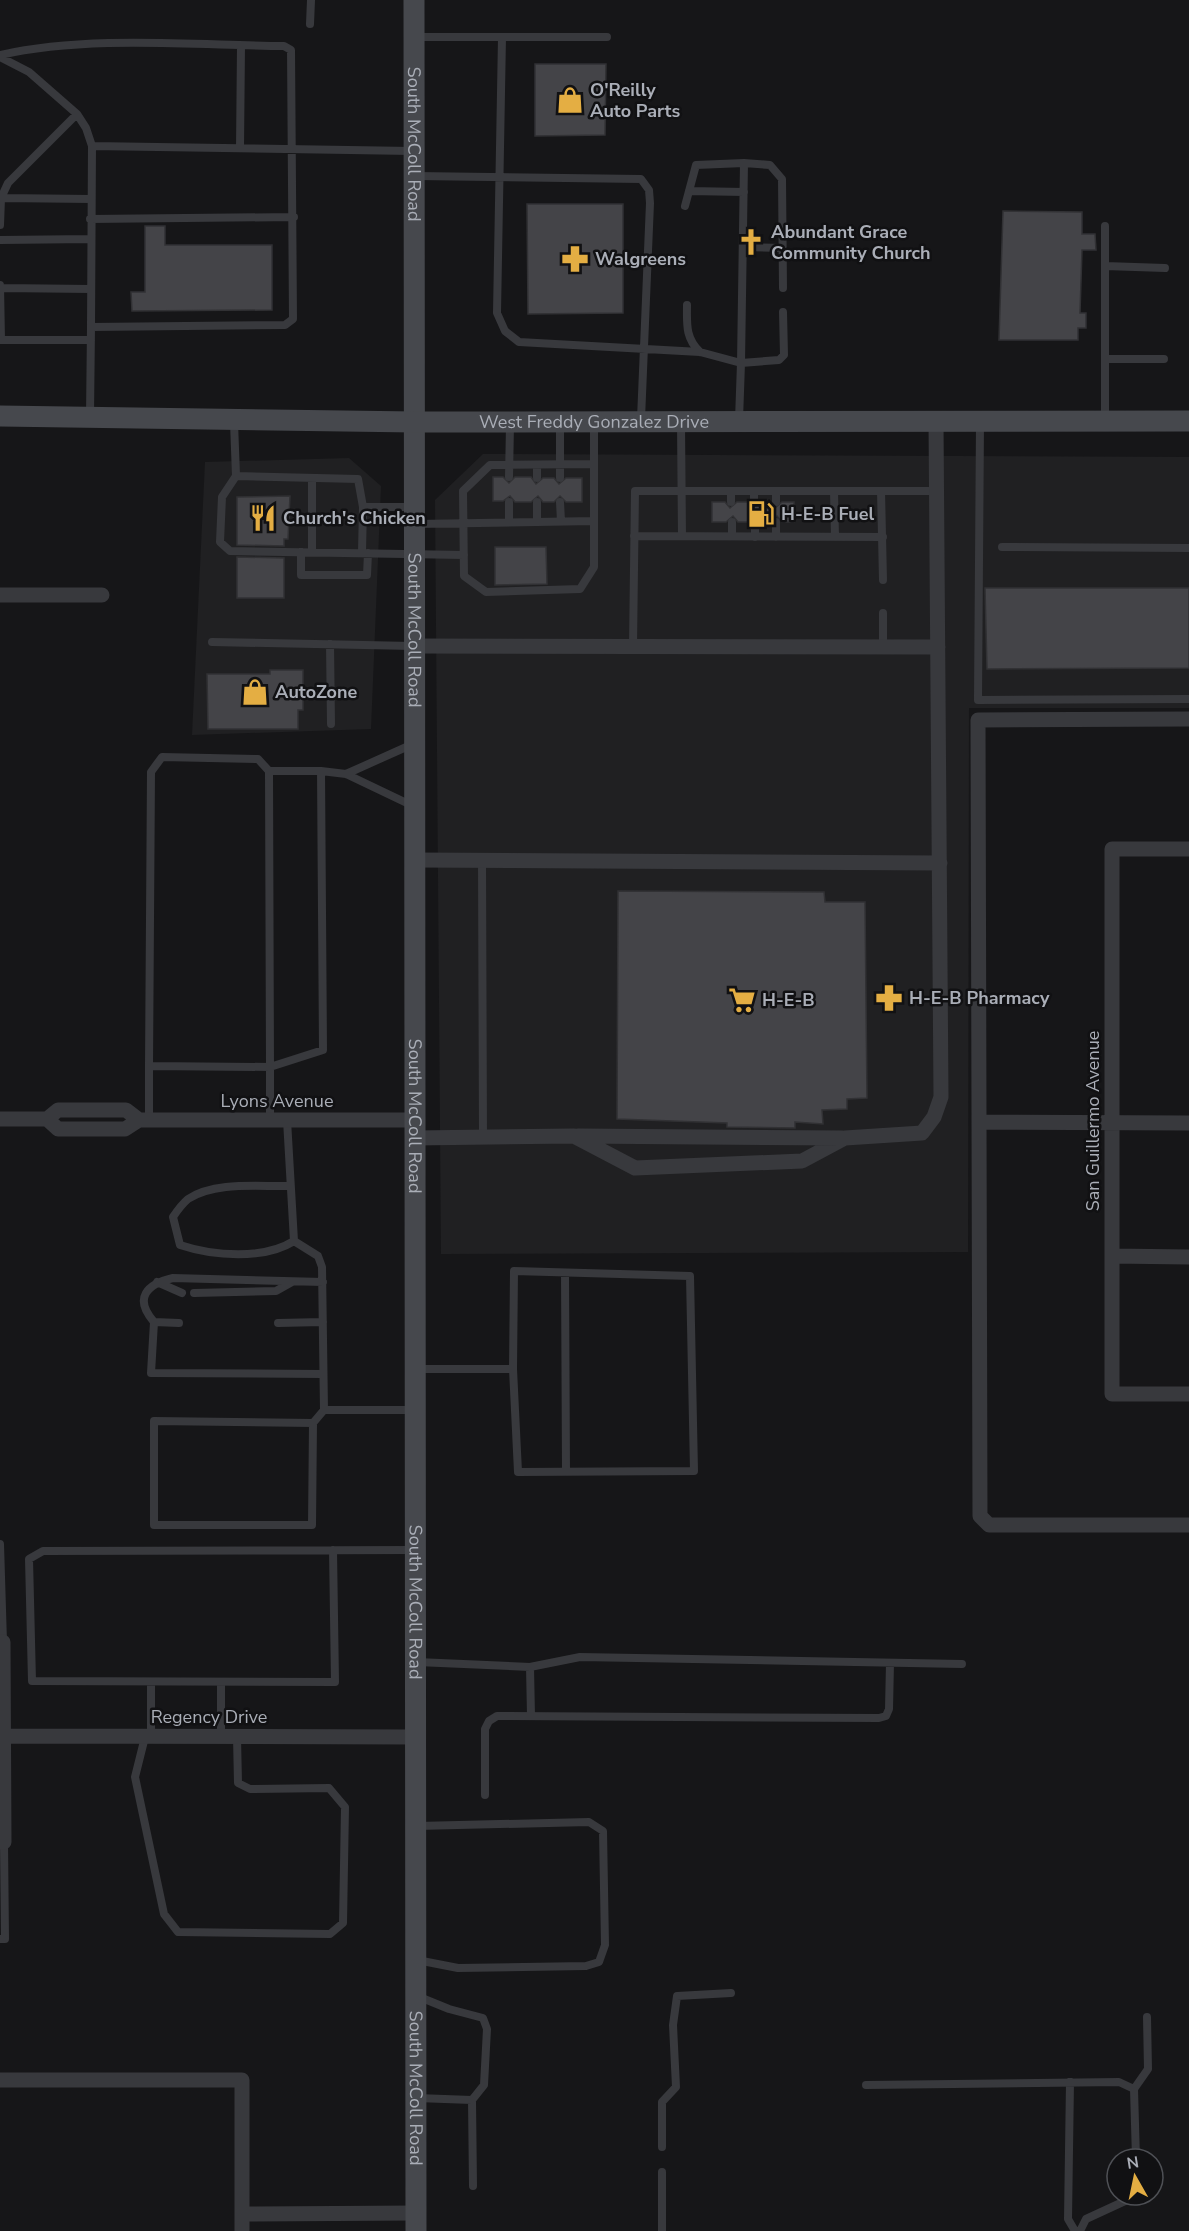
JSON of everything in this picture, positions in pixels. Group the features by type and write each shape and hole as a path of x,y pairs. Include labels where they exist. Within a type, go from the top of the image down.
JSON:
{"main road":[{"name":"South McColl Road","path":"414,0 416,2222"},
{"name":"West Freddy Gonzalez Drive","path":"0,416 415,422 1189,421"}],"street":[{"path":"415,860 940,863 936,421"},
{"path":"0,596 102,595"},
{"path":"415,646 938,647"},
{"path":"1189,719 978,720 980,1516 989,1526 1189,1525"},
{"name":"San Guillermo Avenue","path":"1189,849 1112,849 1112,1394 1189,1394"},
{"name":"Lyons Avenue","path":"0,1119 47,1119 58,1110 126,1110 144,1120 287,1120 415,1129 483,1137 845,1138 922,1133 934,1117 941,1097 940,863"},
{"path":"980,1122 1189,1123"},
{"path":"574,1136 634,1168 802,1161 845,1138"},
{"path":"1112,1256 1189,1257"},
{"path":"1,1642 2,1842"},
{"name":"Regency Drive","path":"3,1736 415,1737"},
{"path":"0,2080 242,2080 242,2231"},
{"path":"242,2214 416,2222"}],"lane":[{"path":"310,24 311,0"},
{"path":"414,37 608,36"},
{"path":"502,37 497,314 505,331 519,342 700,352 741,363 779,360 784,355 783,312"},
{"path":"0,56 54,45 284,46 291,50 294,217 294,313 291,322 285,324 92,327"},
{"path":"240,148 241,46"},
{"path":"0,56 28,72 77,114 86,128 92,146 90,416"},
{"path":"0,225 2,198 8,183 77,114"},
{"path":"92,146 414,151"},
{"path":"739,422 744,163"},
{"path":"685,207 696,165 744,163 771,165 782,179 783,288"},
{"path":"414,176 641,179 649,190 650,203 641,421"},
{"path":"689,191 744,192"},
{"path":"2,198 91,199"},
{"path":"90,219 294,217"},
{"path":"1105,226 1105,421"},
{"path":"0,240 91,239"},
{"path":"743,247 783,248"},
{"path":"1105,266 1165,268"},
{"path":"91,289 0,286 1,340 91,340"},
{"path":"687,305 687,330 691,344 700,352"},
{"path":"1105,359 1164,359"},
{"path":"234,418 236,476 222,497 220,542 230,551 464,555"},
{"path":"680,421 682,536"},
{"path":"978,720 980,421"},
{"path":"509,477 510,422"},
{"path":"560,422 560,478"},
{"path":"594,422 594,464 594,567 580,589 486,592 464,576 464,491 489,465 594,464"},
{"path":"537,465 537,478"},
{"path":"236,476 358,479 363,507 367,575 301,575 302,552"},
{"path":"312,478 312,552"},
{"path":"633,646 635,491 937,491"},
{"path":"731,491 731,501"},
{"path":"754,491 754,502"},
{"path":"776,491 776,502"},
{"path":"834,491 835,537"},
{"path":"881,491 883,580"},
{"path":"509,502 509,522"},
{"path":"537,502 537,521"},
{"path":"560,502 561,521"},
{"path":"363,507 463,522 594,521"},
{"path":"732,522 732,536"},
{"path":"755,522 755,537"},
{"path":"776,522 776,537"},
{"path":"634,536 883,537"},
{"path":"1002,547 1189,549"},
{"path":"883,613 883,647"},
{"path":"212,642 415,646"},
{"path":"330,644 331,724"},
{"path":"978,700 1189,699"},
{"path":"346,774 415,743"},
{"path":"144,1120 149,1066 151,772 162,758 258,759 269,771 270,1121"},
{"path":"269,771 321,771 346,774 415,806"},
{"path":"149,1066 270,1067 323,1050 321,771"},
{"path":"482,861 483,1137"},
{"path":"287,1120 294,1241"},
{"path":"290,1186 219,1189 199,1194 186,1201 173,1217 180,1245 195,1250 266,1252 283,1248 294,1241"},
{"path":"294,1241 318,1256 322,1267 324,1410 313,1423 312,1525 154,1524 154,1421 313,1423"},
{"path":"514,1271 565,1273 690,1276 694,1471 518,1472 513,1369 514,1271"},
{"path":"565,1273 566,1471"},
{"path":"322,1282 173,1278 157,1282 148,1288 144,1299 146,1313 154,1322 151,1373 323,1374"},
{"path":"194,1293 276,1291 293,1281"},
{"path":"157,1282 182,1293"},
{"path":"154,1322 179,1323"},
{"path":"278,1323 323,1322"},
{"path":"415,1369 513,1369"},
{"path":"324,1410 415,1410"},
{"path":"0,1544 1,1642"},
{"path":"333,1550 335,1682 32,1681 29,1560 43,1551 333,1550 415,1550"},
{"path":"416,1662 530,1667 580,1657 962,1664"},
{"path":"485,1795 485,1729 489,1721 496,1716 879,1718 886,1716 889,1709 890,1663"},
{"path":"530,1667 531,1716"},
{"path":"221,1682 221,1737"},
{"path":"151,1683 148,1737 135,1777 164,1914 178,1932 330,1934 343,1923 345,1807 329,1788 250,1789 238,1783 237,1737"},
{"path":"416,1826 589,1822 603,1831 605,1945 599,1962 586,1966 458,1968 416,1960"},
{"path":"0,1939 5,1939 2,1842"},
{"path":"662,2147 662,2103 676,2087 673,2025 677,1996 731,1993"},
{"path":"416,1996 449,2009 483,2018 487,2029 484,2085 472,2100 473,2187"},
{"path":"1136,2147 1134,2089 1148,2069 1147,2017"},
{"path":"1070,2082 1068,2219 1075,2231"},
{"path":"866,2085 1119,2082 1134,2089"},
{"path":"416,2098 472,2100"},
{"path":"662,2172 662,2231"},
{"path":"1080,2231 1086,2218 1111,2207"}],"shaded area":[{"path":"483,454 1189,457 1189,708 969,708 968,1252 441,1254 435,500"},
{"path":"349,458 381,486 371,729 192,735 205,462"}],"building":[{"name":"O'Reilly Auto Parts","path":"535,64 606,64 605,135 535,136"},
{"name":"Walgreens","path":"527,204 623,204 623,313 528,314"},
{"path":"1003,211 1082,212 1082,234 1095,234 1096,250 1082,250 1080,313 1086,313 1086,328 1078,328 1078,340 999,340"},
{"path":"145,226 165,226 165,245 272,245 272,310 132,311 131,292 145,292"},
{"path":"493,477 503,477 509,483 515,477 531,477 536,484 543,478 554,478 559,484 566,478 582,478 582,502 566,502 560,496 554,502 543,502 538,496 531,502 515,502 510,496 503,501 493,501"},
{"name":"Church's Chicken","path":"290,496 288,539 284,539 284,546 237,545 237,497"},
{"path":"712,502 725,502 730,508 737,502 748,502 753,508 760,502 770,502 775,508 782,502 794,502 794,522 782,522 777,516 770,522 761,522 756,516 749,522 738,522 733,516 726,522 712,522"},
{"path":"495,547 546,547 547,584 495,585"},
{"path":"237,557 284,558 284,598 237,598"},
{"path":"985,588 1189,588 1189,668 987,669"},
{"name":"AutoZone","path":"270,670 303,670 303,710 298,710 298,729 208,729 207,674 270,674"},
{"name":"H-E-B","path":"618,891 824,892 825,902 865,902 867,1098 847,1099 847,1109 822,1110 823,1124 795,1122 795,1128 727,1127 727,1123 617,1119"}],"place":[{"name":"O'Reilly Auto Parts","path":"570,100"},
{"name":"Abundant Grace Community Church","path":"751,242"},
{"name":"Walgreens","path":"575,259"},
{"name":"H-E-B Fuel","path":"761,514"},
{"name":"Church's Chicken","path":"263,518"},
{"name":"AutoZone","path":"255,692"},
{"name":"H-E-B Pharmacy","path":"889,998"},
{"name":"H-E-B","path":"742,1000"}]}
